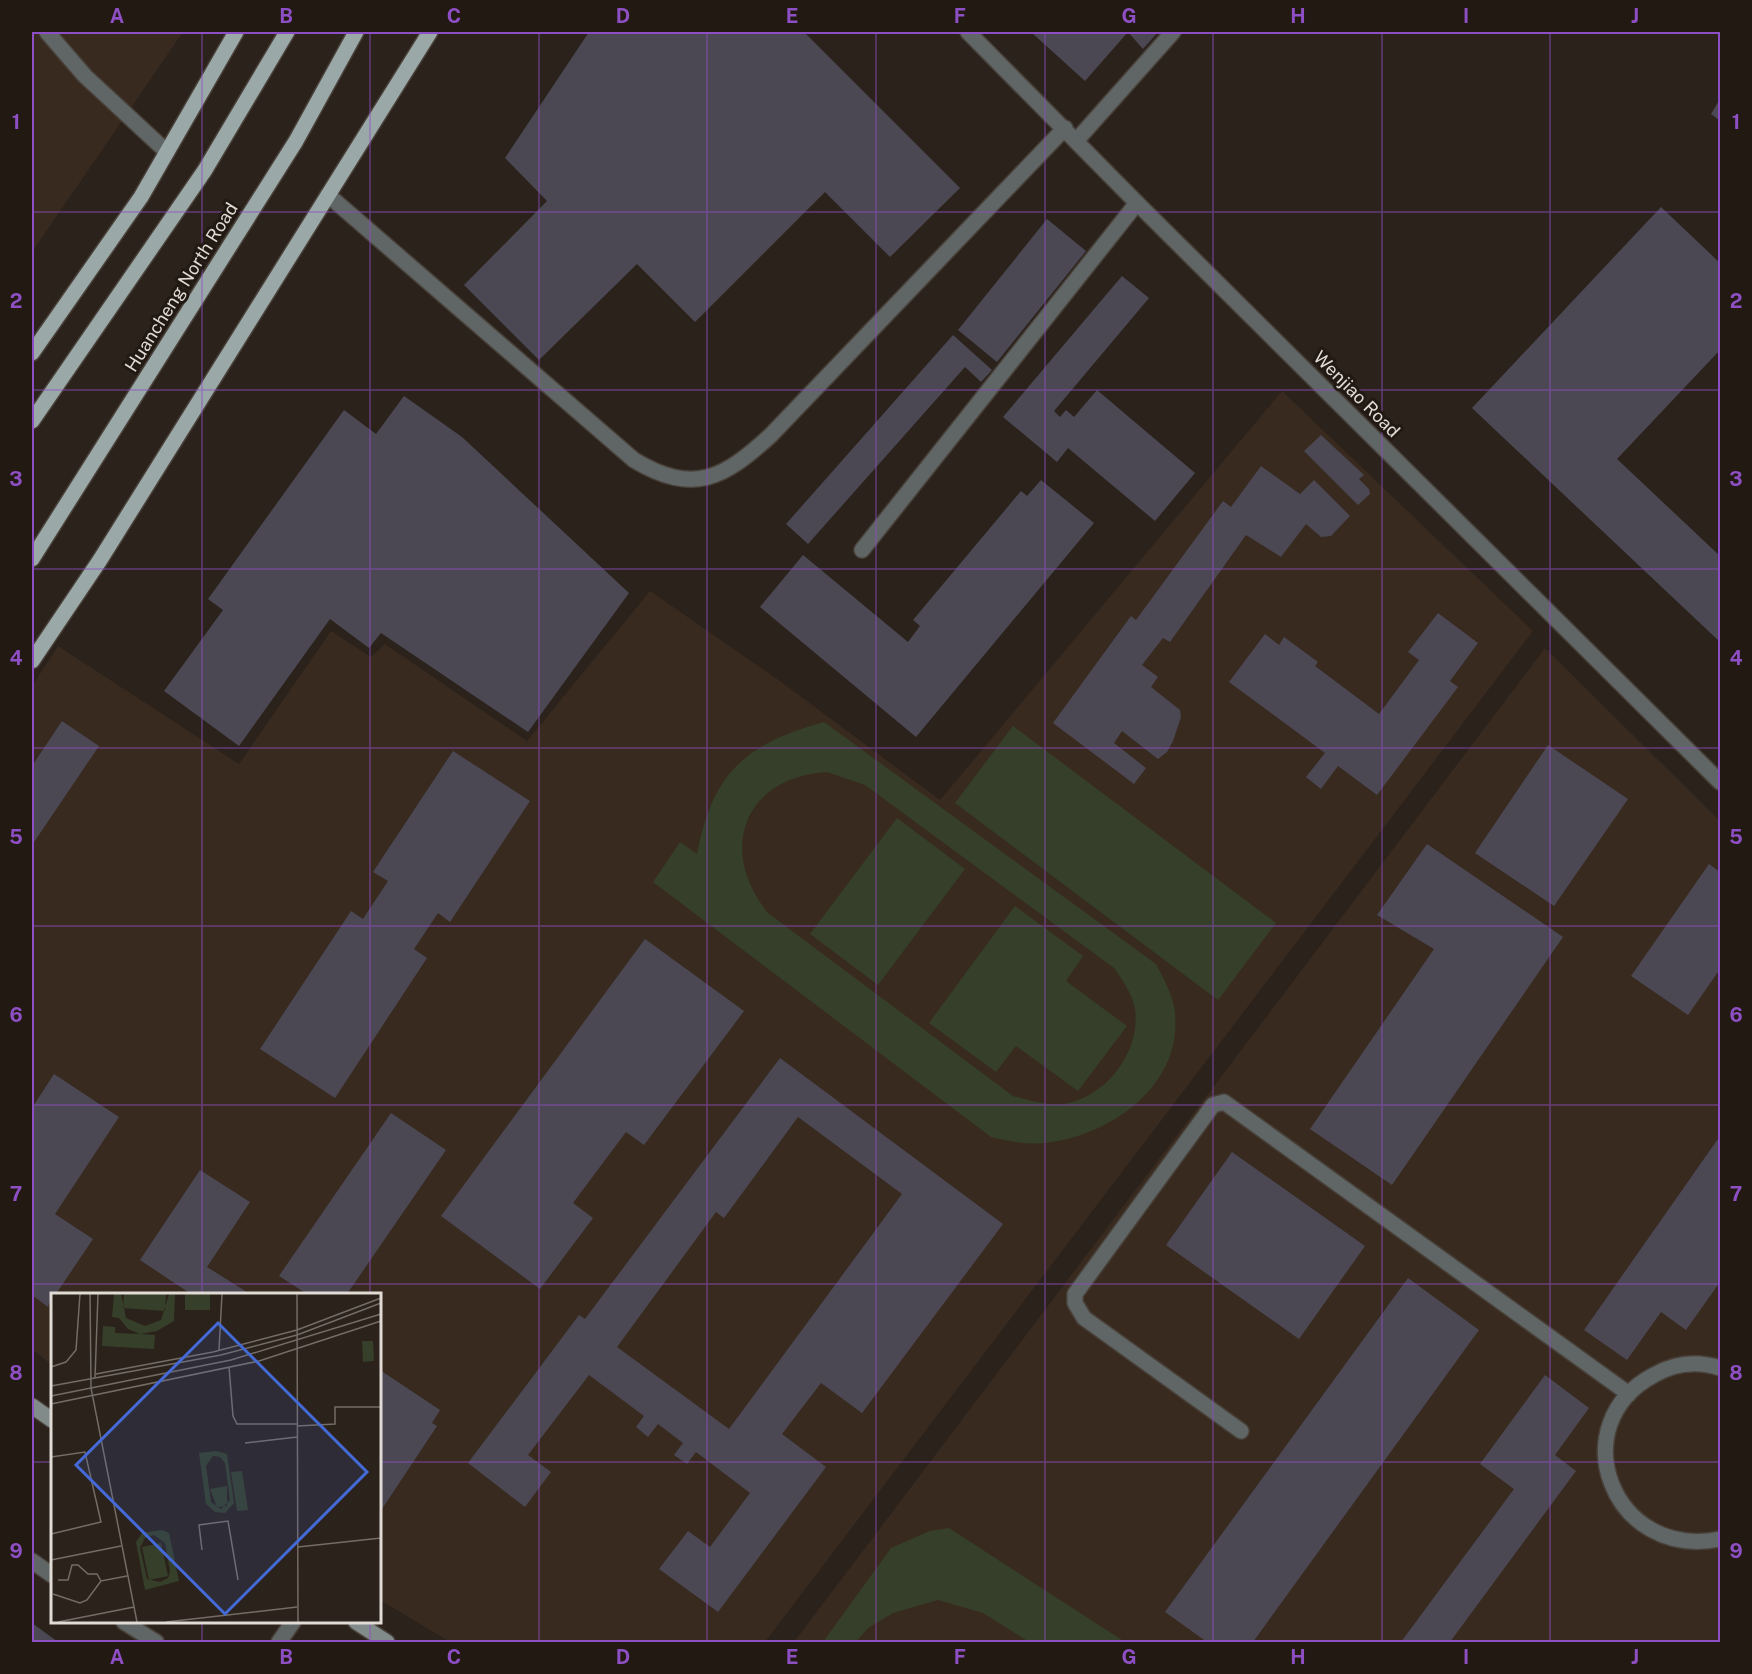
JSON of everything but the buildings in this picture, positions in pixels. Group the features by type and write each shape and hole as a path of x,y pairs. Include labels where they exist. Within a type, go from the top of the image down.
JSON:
{"main road":[{"path":"32,353 141,197 236,32"},
{"path":"32,421 205,171 286,32"},
{"name":"Huancheng North Road","path":"32,559 296,141 356,32"},
{"path":"32,661 100,560 430,32"},
{"path":"32,1406 51,1419"},
{"path":"358,1623 387,1642"}],"street":[{"path":"47,32 85,76 167,152"},
{"name":"Wenjiao Road","path":"968,32 1720,782"},
{"path":"1076,141 1173,32"},
{"path":"328,195 634,460 656,474 680,480 706,479 725,472 745,459 771,435 1065,128"},
{"path":"862,550 1137,203"},
{"path":"1241,1431 1084,1318 1075,1303 1075,1294 1213,1105 1224,1102 1629,1394"},
{"path":"1720,1368 1687,1364 1665,1368 1645,1379 1616,1411 1609,1430 1606,1451 1607,1472 1614,1492 1625,1509 1640,1524 1658,1535 1678,1541 1698,1543 1720,1539"},
{"path":"32,1561 51,1574"},
{"path":"126,1623 156,1642"},
{"path":"279,1642 292,1623"}],"shaded area":[{"path":"32,32 183,32 32,252"},
{"path":"1282,391 1533,631 765,1642 450,1642 381,1601 381,1293 51,1293 51,1364 32,1349 32,686 58,646 239,764 331,631 371,657 385,644 527,741 650,591 780,681 940,800"},
{"path":"1545,648 1720,821 1720,1642 794,1642"}],"green space":[{"path":"824,722 1156,964 1173,1001 1175,1033 1169,1058 1157,1081 1140,1100 1119,1117 1071,1138 1032,1143 991,1137 653,882 680,842 697,854 712,802 723,782 737,766 753,752 773,740","holes":["827,772 865,785 1114,968 1132,998 1135,1025 1126,1056 1107,1082 1079,1100 1064,1104 1038,1102 1013,1096 768,913 752,889 744,865 742,842 747,821 758,802 776,787 799,777"]},
{"path":"1013,726 1276,923 1218,1000 955,803"},
{"path":"897,818 965,869 878,985 810,934"},
{"path":"1015,906 1083,956 1066,981 1127,1026 1078,1091 1016,1046 996,1072 929,1023"},
{"path":"949,1528 1125,1642 1029,1642 983,1613 938,1600 893,1613 868,1628 856,1642 823,1642 891,1548 930,1531"}]}
